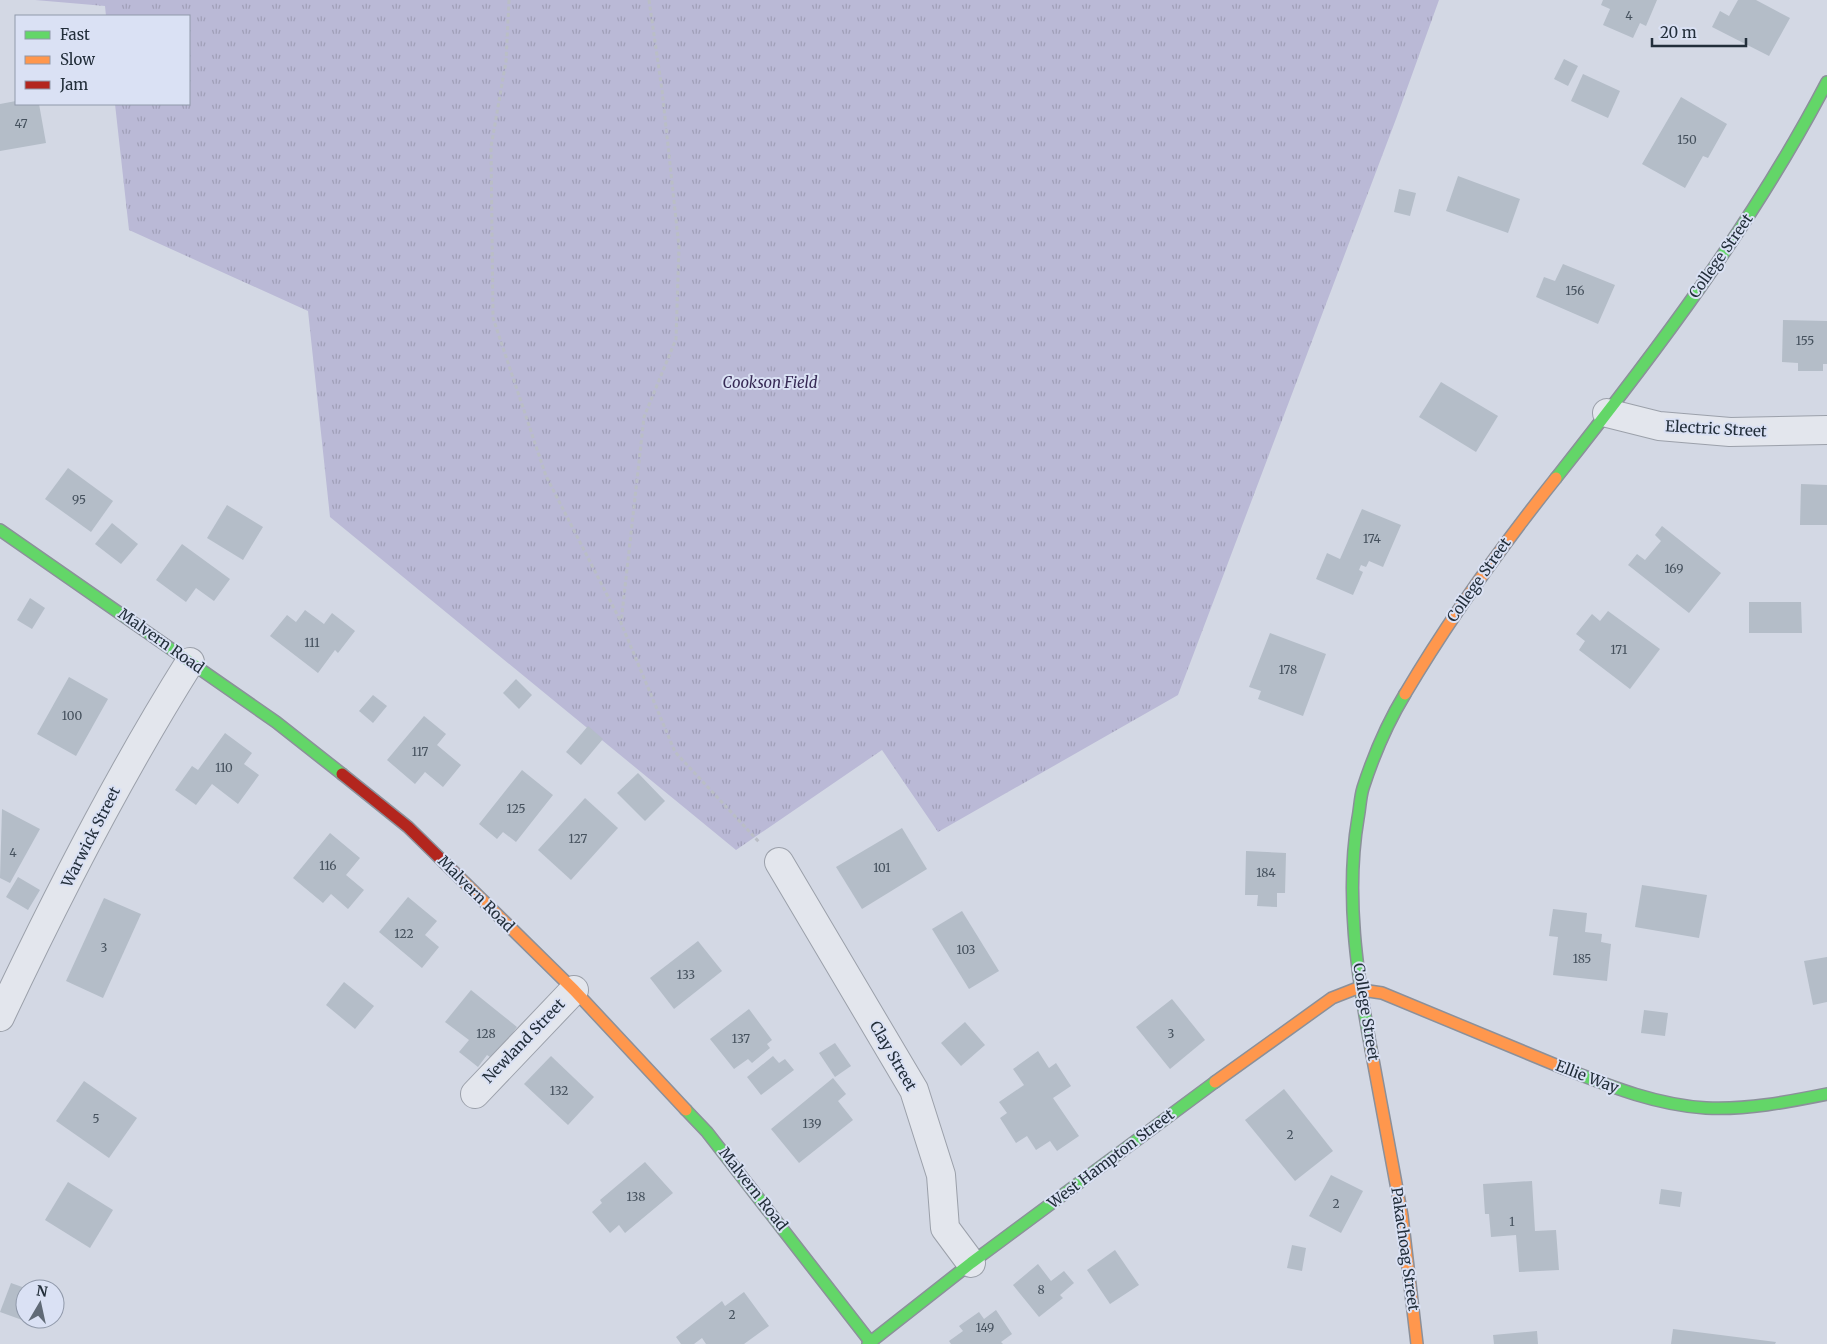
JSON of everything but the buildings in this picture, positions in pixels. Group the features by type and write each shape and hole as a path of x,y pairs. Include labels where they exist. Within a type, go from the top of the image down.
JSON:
{"street":[{"name":"College Street","path":"1391,1154 1359,987 1353,896 1353,849 1363,789 1376,756 1396,710 1435,643 1511,534 1607,414 1749,218 1801,132 1827,82"},
{"name":"Electric Street","path":"1607,414 1659,426 1730,432 1827,430"},
{"name":"Malvern Road","path":"0,530 276,722 408,827 574,990 731,1160 870,1343"},
{"name":"Warwick Street","path":"0,1017 102,814 143,738 190,662"},
{"name":"Clay Street","path":"778,862 914,1090 941,1175 945,1228 971,1263"},
{"name":"Ellie Way","path":"1359,987 1382,993 1610,1087 1651,1100 1689,1106 1739,1108 1782,1103 1827,1094"},
{"name":"West Hampton Street","path":"870,1343 971,1263 1315,1008 1336,995 1359,987"},
{"name":"Newland Street","path":"475,1094 574,990"},
{"name":"Pakachoag Street","path":"1391,1154 1402,1216 1417,1344"}],"path":[{"path":"509,0 506,61 491,147 493,318 546,476 621,623 675,752 778,862"},
{"path":"621,623 644,417 676,339 679,247 662,90 649,0"}],"green space":[{"name":"Cookson Field","path":"35,0 1439,0 1396,119 1178,695 938,832 882,750 736,850 330,517 308,311 129,230 115,105 190,105 190,15 106,15 105,6"}],"traffic: fast":[{"path":"1556,478 1666,335 1735,237 1798,135 1827,82"},
{"path":"0,530 276,722 342,774"},
{"path":"1371,1049 1361,992 1354,934 1354,847 1363,788 1381,740 1405,694"},
{"path":"1563,1068 1615,1088 1651,1099 1706,1108 1752,1107 1827,1094"},
{"path":"868,1344 971,1263 1215,1082"},
{"path":"686,1110 707,1132 872,1344"}],"traffic: slow":[{"path":"1405,694 1477,583 1556,478"},
{"path":"459,877 574,990 686,1110"},
{"path":"1215,1082 1332,998 1355,989 1382,993 1563,1068"},
{"path":"1371,1049 1402,1216 1417,1344"}],"traffic: jam":[{"path":"342,774 408,827 459,877"}]}
